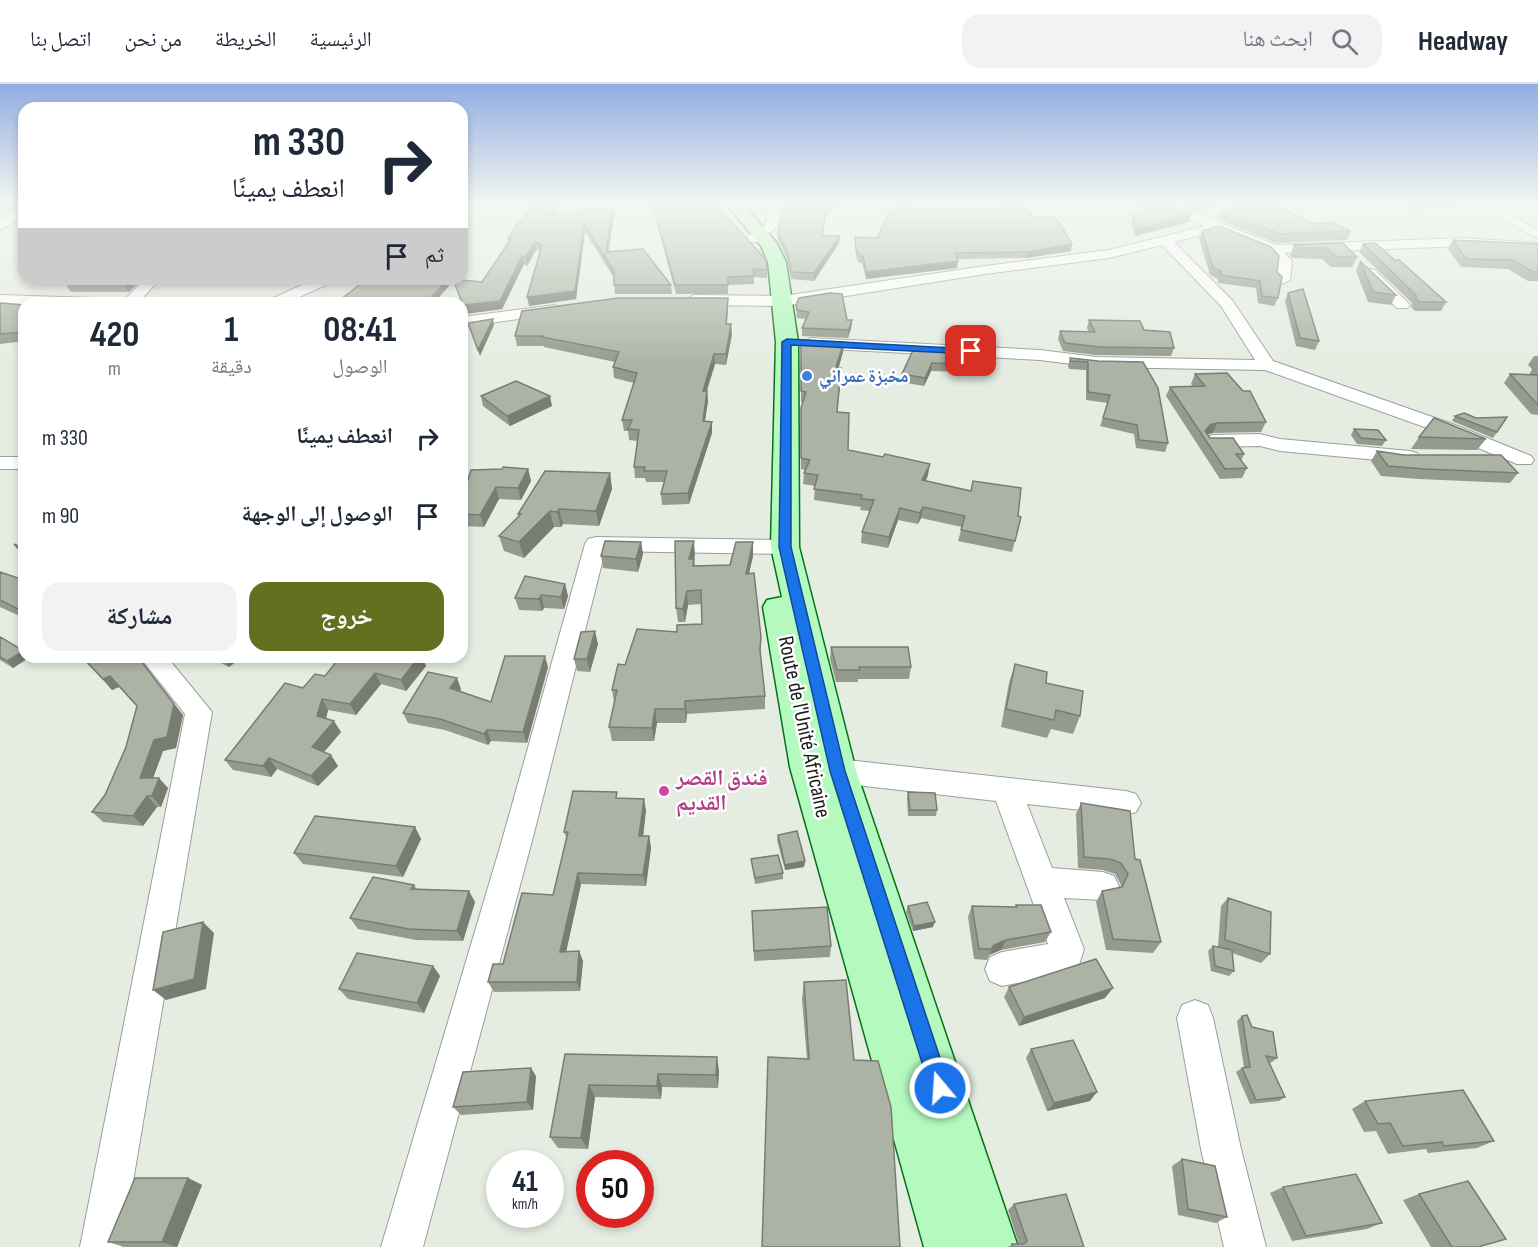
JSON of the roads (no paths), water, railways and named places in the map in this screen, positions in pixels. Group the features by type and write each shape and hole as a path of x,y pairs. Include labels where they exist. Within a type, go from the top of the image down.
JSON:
{"main road":[{"name":"Route de l'Unité Africaine","path":"775,258 776,301 770,341 776,547 808,766 951,1247"},
{"name":"Route de l'Unité Africaine","path":"776,301 787,342 776,547 838,771 991,1247"}],"street":[{"path":"677,301 776,301 1076,258"},
{"path":"1183,258 1227,303 1267,365"},
{"path":"1283,258 1285,261 1283,280"},
{"path":"1354,258 1402,305"},
{"path":"136,297 147,285"},
{"path":"287,297 314,285"},
{"path":"0,300 18,300"},
{"path":"468,321 574,307"},
{"path":"787,342 1040,355 1096,362 1267,365 1531,459"},
{"path":"1214,441 1260,440 1280,445 1423,457"},
{"path":"1468,458 1531,459"},
{"path":"0,463 18,463"},
{"path":"402,1247 518,837 596,544 776,547"},
{"path":"101,1247 199,712 158,663"},
{"path":"838,771 1126,803"},
{"path":"1002,969 1062,958 1067,954 1007,790"},
{"path":"1042,882 1103,886"},
{"path":"1195,1018 1221,1149 1245,1247"}],"place":[{"name":"مخبزة عمراني","path":"807,376"},
{"name":"فندق القصر القديم","path":"664,791"}]}
